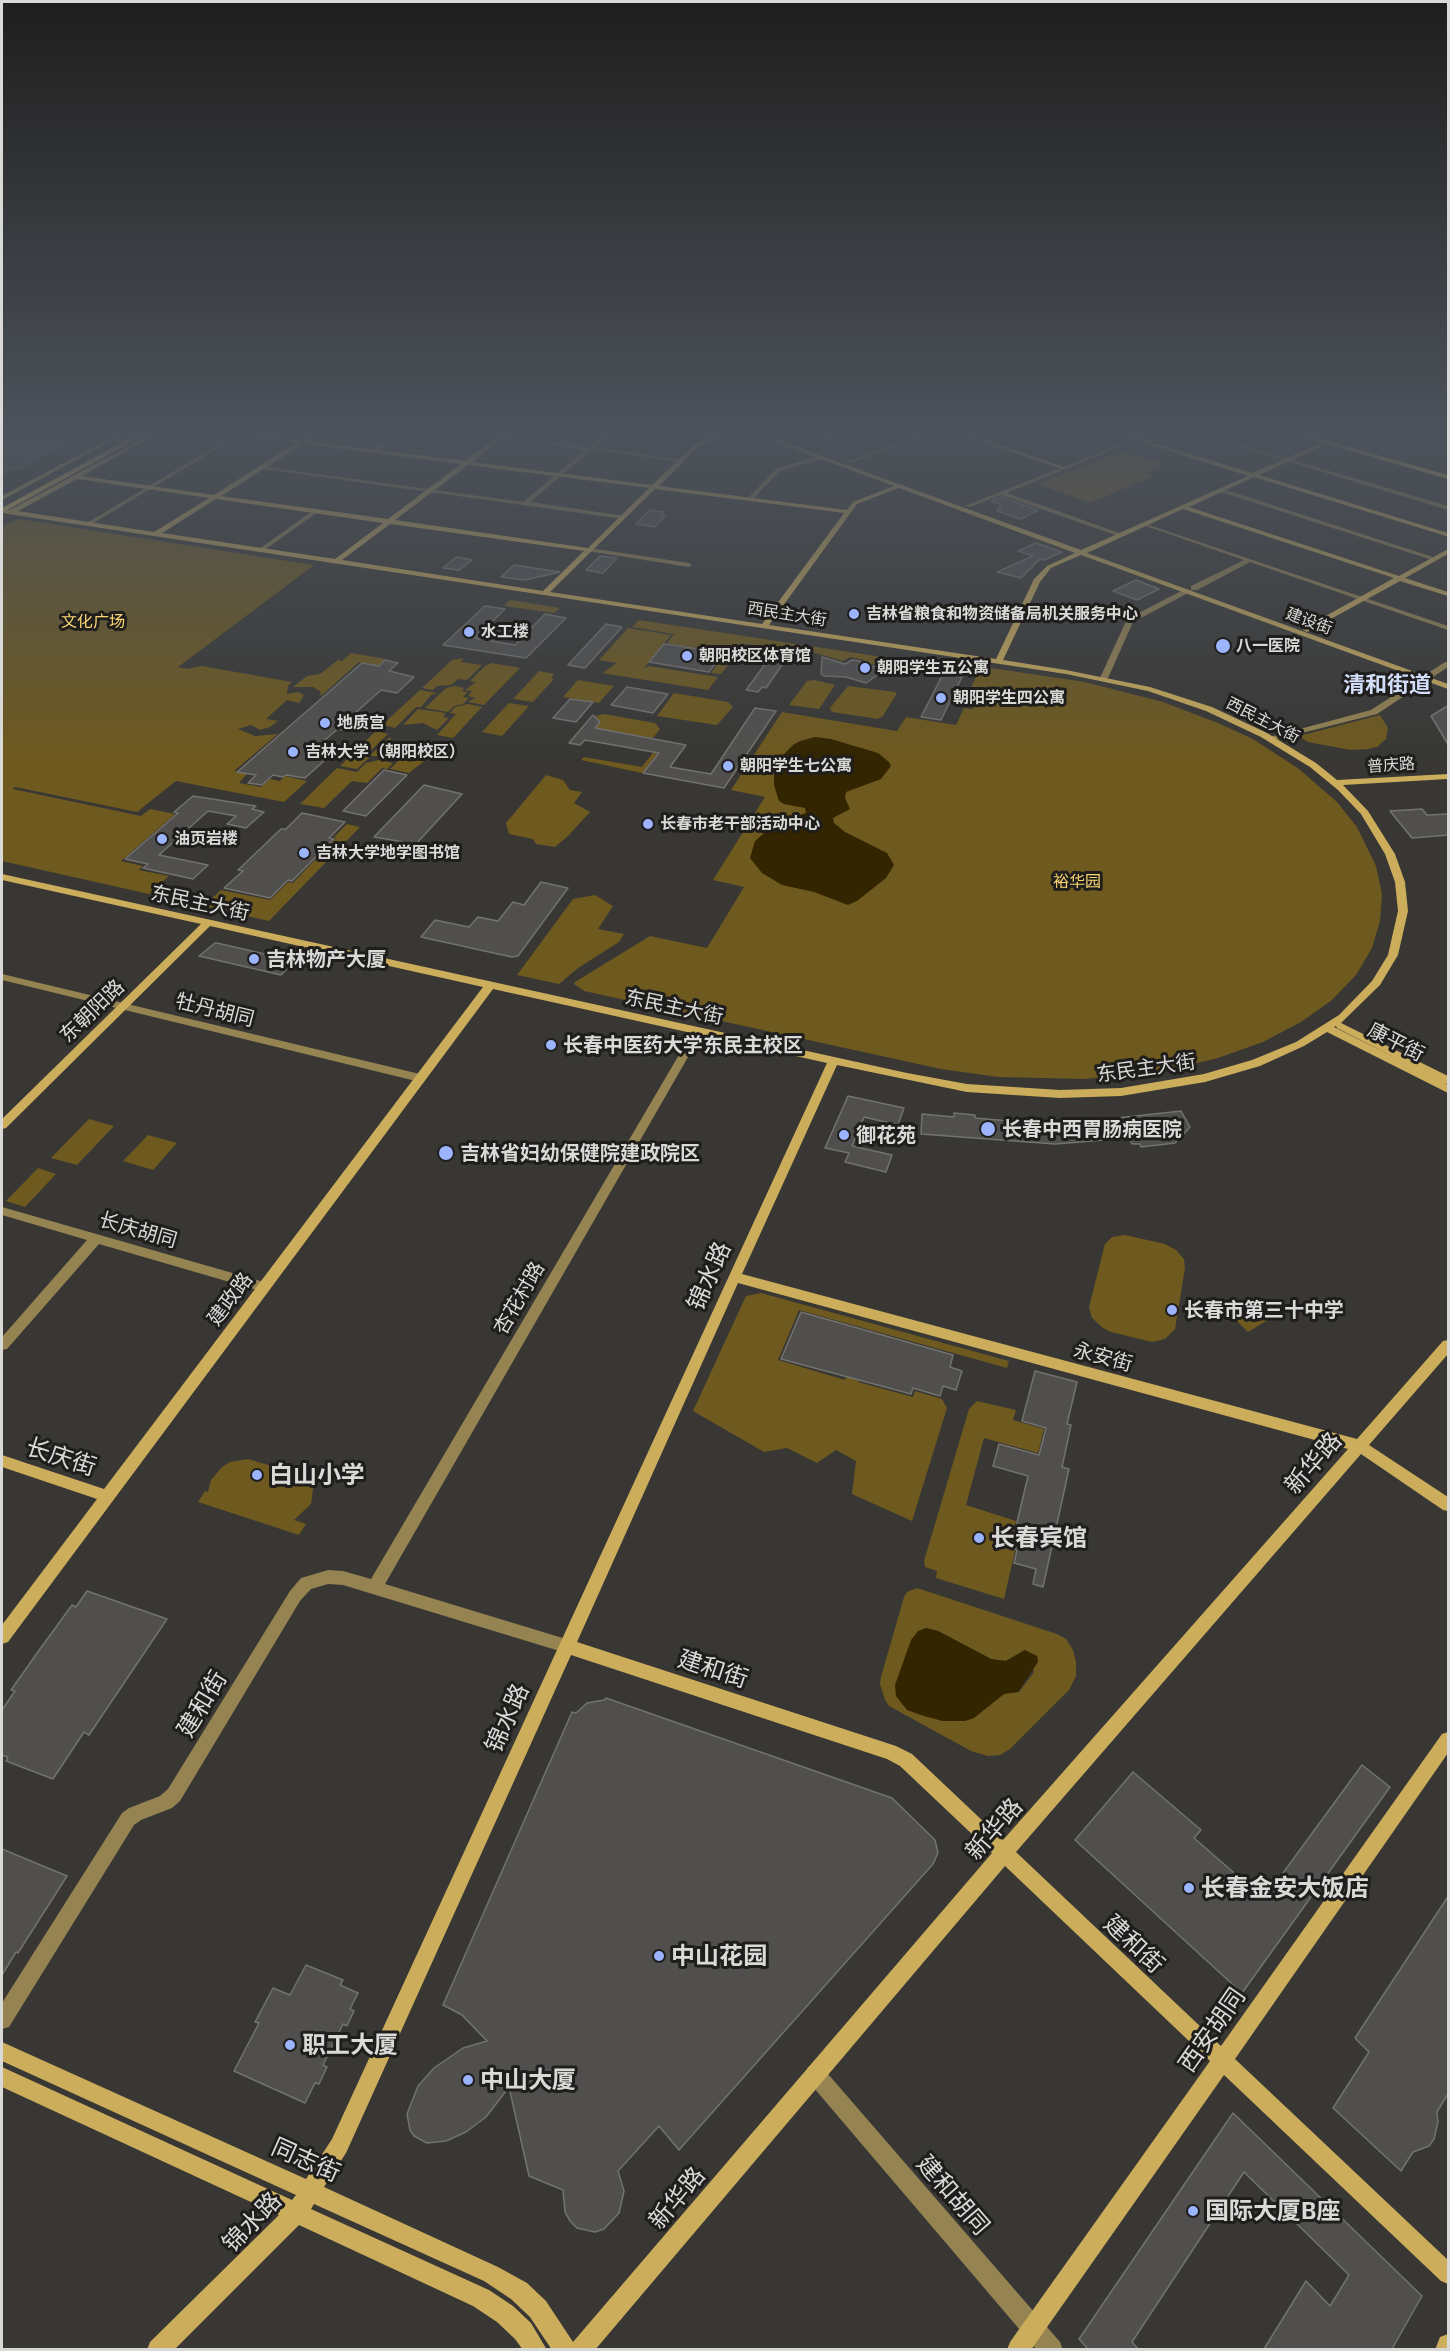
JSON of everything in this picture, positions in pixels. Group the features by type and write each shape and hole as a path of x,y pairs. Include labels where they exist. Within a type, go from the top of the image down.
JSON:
{"street":[{"name":"西民主大街","path":"213,543 1104,678 1190,702 1228,717 1270,738 1313,765 1336,783 1365,813 1388,850 1400,882 1403,911 1398,940 1386,969 1365,996 1331,1025"},
{"path":"261,550 271,543"},
{"path":"337,561 361,543"},
{"path":"537,543 689,565"},
{"path":"545,593 597,543"},
{"path":"764,626 826,543"},
{"name":"建设街","path":"1061,543 1085,551"},
{"name":"建设街","path":"1063,543 1429,677 1449,681"},
{"path":"999,662 1041,573 1049,567 1103,543"},
{"path":"1200,543 1449,628"},
{"path":"1292,543 1449,594"},
{"path":"1383,543 1434,559"},
{"path":"1307,630 1449,551"},
{"path":"1104,678 1130,621 1250,560"},
{"name":"建设街","path":"1191,590 1307,630 1429,677 1449,687"},
{"path":"1270,738 1372,713 1449,664"},
{"name":"普庆路","path":"1336,783 1449,776"},
{"name":"东民主大街","path":"2,877 833,1061 937,1083 988,1090 1060,1094 1121,1092 1178,1084 1231,1071 1279,1054 1331,1025"},
{"name":"东朝阳路","path":"2,1125 208,923"},
{"name":"牡丹胡同","path":"2,977 420,1078"},
{"name":"建政路","path":"2,1637 490,985"},
{"name":"康平街","path":"1331,1025 1449,1080"},
{"name":"康平街","path":"1331,1025 1449,1089"},
{"name":"杏花村路","path":"375,1586 698,1031"},
{"name":"锦水路","path":"158,2349 297,2212 339,2146 833,1061"},
{"name":"长庆胡同","path":"2,1211 264,1287"},
{"path":"2,1346 96,1239"},
{"name":"永安街","path":"734,1277 1360,1446 1449,1505"},
{"name":"新华路","path":"580,2349 1003,1854 1449,1345"},
{"name":"长庆街","path":"2,1461 107,1496"},
{"name":"建和街","path":"2,2020 128,1819 166,1802 174,1795 301,1588 315,1579 328,1576 375,1586 898,1755 906,1760 1449,2274"},
{"name":"西安胡同","path":"1018,2349 1449,1740"},
{"name":"同志街","path":"2,2050 491,2274 519,2291 538,2309 565,2349"},
{"name":"建和胡同","path":"815,2074 1052,2349"},
{"path":"2,2077 481,2298 523,2331 536,2349"},
{"path":"1446,2349 1449,2345"}],"green space":[{"name":"文化广场","path":"2,543 171,543 314,565 178,667 187,669 202,666 292,682 288,686 287,694 298,692 304,695 299,703 287,700 266,719 278,721 270,727 260,730 251,725 238,729 255,736 278,734 234,771 247,774 239,783 261,787 270,779 280,781 285,776 307,781 284,802 176,781 137,812 15,787 13,789 141,816 150,809 175,814 121,861 143,866 139,870 169,876 149,894 2,861"},
{"path":"510,600 560,608 554,613 504,606"},
{"name":"裕华园","path":"639,620 988,673 991,668 1085,682 1163,702 1218,723 1253,739 1299,769 1337,802 1357,827 1376,866 1382,894 1380,921 1372,948 1356,975 1332,1000 1301,1022 1263,1042 1218,1058 1168,1070 1085,1079 998,1077 941,1069 584,991 574,984 575,982 650,936 707,948 744,887 713,880 765,797 731,790 782,712 897,731 906,717 956,725 964,708 973,709 978,698 967,696 976,677 907,666 868,664 864,660 850,657 843,661 815,653 744,644 721,674 711,673 725,653 667,643 674,634 632,627"},
{"path":"628,628 671,635 644,668 649,666 718,677 708,690 602,673 617,663 599,660"},
{"path":"351,653 386,659 378,666 359,662 321,696 320,691 313,687 293,687 307,676 320,674"},
{"path":"464,658 461,662 482,665 467,680 458,679 451,685 437,686 433,690 422,688 452,660"},
{"path":"492,663 520,668 484,705 468,702 475,698 468,696 472,691 465,690 476,682 470,681 485,666"},
{"path":"539,671 554,674 551,678 554,679 533,702 513,699"},
{"path":"578,680 614,686 599,703 563,697"},
{"path":"814,680 835,685 819,709 789,705 807,681"},
{"path":"455,686 464,688 462,691 468,692 463,697 469,698 463,704 454,706 448,712 425,708 446,688"},
{"path":"848,686 897,693 883,716 878,719 832,712 830,708"},
{"path":"420,690 437,693 431,695 421,707 416,707 395,728 382,725"},
{"path":"674,693 728,702 733,707 717,725 657,716"},
{"path":"509,703 529,706 502,736 482,732"},
{"path":"468,704 482,707 453,738 437,735 456,714 450,713 455,707"},
{"path":"418,709 446,713 443,717 449,718 437,730 423,723 403,725"},
{"path":"604,714 655,723 660,729 653,738 584,726 592,717"},
{"path":"1380,715 1388,728 1386,739 1377,747 1351,750 1308,742 1299,736"},
{"path":"376,731 388,734 365,756 369,758 357,769 340,766"},
{"path":"390,737 392,741 400,745 422,744 409,758 399,757 395,761 385,759 387,756 369,756"},
{"path":"430,741 446,744 409,773 390,769 400,759 412,762"},
{"path":"662,741 666,742 642,773 581,760 584,757 642,767"},
{"path":"379,760 393,763 387,769 382,768 367,783 352,781 324,808 300,804 337,768 357,772 366,763"},
{"path":"546,775 563,780 570,790 582,792 574,803 590,812 555,847 536,844 533,839 509,834 506,823"},
{"path":"347,824 360,827 269,921 203,906 221,890 270,900 288,882 293,883"},
{"path":"595,895 613,906 598,929 624,934 619,942 578,968 559,984 517,975 573,899"},
{"path":"89,1119 114,1126 77,1165 51,1158"},
{"path":"148,1135 177,1143 153,1170 123,1161"},
{"path":"38,1168 56,1174 25,1207 6,1201"},
{"path":"1125,1235 1165,1244 1176,1250 1184,1259 1185,1268 1175,1329 1165,1339 1152,1342 1111,1332 1092,1318 1089,1307 1105,1244 1112,1237"},
{"path":"761,1293 1009,1361 1007,1368 799,1310 778,1360 845,1380 848,1372 860,1375 858,1382 913,1397 915,1391 942,1399 947,1408 912,1521 852,1494 856,1461 836,1450 817,1463 787,1448 764,1452 693,1411 746,1296"},
{"path":"1258,1307 1271,1318 1248,1332 1236,1320"},
{"path":"977,1401 1016,1410 1013,1420 1044,1429 1038,1453 984,1438 966,1505 1016,1521 1009,1549 1015,1551 1004,1599 936,1578 937,1571 925,1567 924,1561 969,1409"},
{"path":"248,1459 298,1474 310,1482 313,1489 311,1504 294,1520 306,1524 299,1535 198,1502 205,1491 208,1492 211,1480 222,1467 230,1462"},
{"path":"917,1588 1057,1634 1066,1639 1073,1650 1076,1662 1076,1676 1069,1690 1010,1749 1000,1755 988,1756 971,1751 889,1706 880,1684 881,1677 907,1592","holes":["926,1628 938,1631 991,1659 1006,1661 1025,1650 1034,1672 1019,1692 1004,1693 973,1718 943,1721 907,1710"]}],"shaded area":[{"path":"815,737 831,739 878,753 891,766 881,779 846,792 845,798 850,809 833,818 834,823 845,832 887,853 894,865 886,878 857,901 848,905 814,892 782,885 762,873 750,858 755,841 772,826 806,813 805,808 779,801 774,785 774,773 783,755 793,745"},
{"path":"926,1628 938,1631 991,1659 1006,1661 1025,1650 1037,1656 1038,1662 1018,1692 1004,1694 974,1718 965,1721 943,1721 924,1716 907,1710 896,1696 895,1685 911,1640 918,1631"}],"building":[{"path":"1036,543 1062,552 1044,560 1040,559 1021,578 997,572 1033,556 1018,551"},
{"path":"600,556 617,558 603,573 586,570"},
{"path":"456,557 472,560 459,570 443,568"},
{"path":"514,565 560,572 525,580 501,577"},
{"path":"1136,580 1159,589 1137,600 1113,591"},
{"path":"485,606 505,609 475,638 515,645 545,614 566,618 526,658 443,645"},
{"path":"606,624 622,627 585,668 568,665"},
{"name":"朝阳校区体育馆","path":"664,644 723,653 709,672 649,662"},
{"path":"779,650 791,652 766,688 762,687 758,692 746,690 769,659 772,660"},
{"name":"朝阳学生五公寓","path":"822,657 845,664 852,660 860,661 862,666 889,667 866,683 846,677 824,676 821,674"},
{"name":"地质宫","path":"385,660 398,663 389,671 414,677 397,693 381,690 353,715 363,717 347,731 338,729 305,756 325,760 305,778 273,775 262,785 248,783 256,775 237,772 362,663 379,666"},
{"name":"朝阳学生四公寓","path":"943,674 962,677 941,720 921,717"},
{"path":"627,687 668,694 653,713 611,705"},
{"path":"570,699 593,702 576,722 553,718"},
{"path":"1449,705 1449,746 1431,716"},
{"path":"755,708 776,711 724,788 643,773 659,753 585,740 580,745 569,743 593,715 600,722 595,728 686,745 670,767 711,774"},
{"path":"384,770 407,775 366,816 343,811"},
{"path":"424,785 462,794 416,844 374,837"},
{"name":"油页岩楼","path":"193,796 256,806 252,809 264,812 246,828 227,824 236,816 208,811 159,855 208,865 193,879 143,868 148,864 125,859 178,813 174,812"},
{"path":"1422,809 1427,815 1449,814 1449,835 1412,838 1390,811"},
{"name":"吉林大学地学图书馆","path":"302,813 345,822 329,838 334,839 292,881 288,880 270,898 224,888 243,871 238,870 281,829 286,829"},
{"path":"541,882 568,888 518,956 512,957 421,937 435,920 469,927 478,917 498,921 513,902 524,905"},
{"name":"吉林物产大厦","path":"215,943 295,961 281,975 199,956"},
{"name":"御花苑","path":"848,1096 904,1108 898,1125 864,1117 852,1146 892,1155 886,1172 845,1162 849,1153 825,1148"},
{"path":"1181,1111 1190,1127 1175,1143 1141,1147 1140,1144 1132,1144 1129,1138 1055,1144 921,1134 922,1114 954,1117 954,1113 975,1115 975,1118 1057,1125 1056,1122 1081,1122"},
{"path":"801,1312 953,1355 950,1367 962,1371 956,1390 943,1386 940,1396 913,1388 911,1394 781,1359"},
{"path":"1035,1371 1077,1382 1067,1424 1071,1425 1062,1467 1069,1469 1043,1587 1033,1584 1036,1569 1014,1563 1017,1550 1011,1548 1028,1476 993,1466 999,1444 1039,1455 1046,1428 1022,1421"},
{"path":"87,1591 167,1619 89,1735 84,1732 53,1779 6,1761 8,1757 2,1755 2,1710 15,1691 11,1690 35,1656 72,1605 76,1607"},
{"name":"中山花园","path":"606,1698 892,1798 935,1840 938,1853 933,1864 679,2150 659,2126 618,2171 624,2191 619,2213 604,2229 595,2232 577,2228 570,2221 565,2212 563,2190 529,2176 509,2087 486,2117 466,2132 446,2141 427,2143 414,2136 410,2130 407,2114 418,2086 434,2068 463,2048 487,2041 462,2015 443,2005 572,1712 576,1713 587,1703"},
{"name":"长春金安大饭店","path":"1362,1765 1390,1787 1242,1993 1075,1840 1133,1772 1201,1830 1194,1838 1264,1899"},
{"path":"2,1849 67,1876 2,1975"},
{"path":"1449,1895 1449,2092 1437,2112 1438,2122 1434,2139 1429,2146 1413,2152 1401,2171 1333,2108 1369,2052 1355,2038"},
{"name":"职工大厦","path":"306,1965 343,1980 340,1985 358,1993 350,2009 354,2011 347,2026 343,2024 323,2065 327,2067 319,2084 315,2083 305,2103 234,2071 259,2023 255,2022 273,1988 290,1995"},
{"name":"国际大厦B座","path":"1233,2113 1422,2296 1392,2349 1264,2349 1306,2281 1330,2306 1349,2275 1244,2172 1132,2342 1138,2349 1088,2349 1079,2339"}],"place":[{"name":"吉林省粮食和物资储备局机关服务中心","path":"854,614"},
{"name":"水工楼","path":"469,632"},
{"name":"八一医院","path":"1223,646"},
{"name":"朝阳校区体育馆","path":"687,656"},
{"name":"朝阳学生五公寓","path":"865,668"},
{"name":"朝阳学生四公寓","path":"941,698"},
{"name":"地质宫","path":"325,723"},
{"name":"吉林大学（朝阳校区）","path":"293,752"},
{"name":"朝阳学生七公寓","path":"728,766"},
{"name":"长春市老干部活动中心","path":"648,824"},
{"name":"油页岩楼","path":"162,839"},
{"name":"吉林大学地学图书馆","path":"304,853"},
{"name":"吉林物产大厦","path":"254,959"},
{"name":"长春中医药大学东民主校区","path":"551,1045"},
{"name":"长春中西胃肠病医院","path":"988,1129"},
{"name":"御花苑","path":"844,1135"},
{"name":"吉林省妇幼保健院建政院区","path":"446,1153"},
{"name":"长春市第三十中学","path":"1172,1310"},
{"name":"白山小学","path":"257,1475"},
{"name":"长春宾馆","path":"979,1538"},
{"name":"长春金安大饭店","path":"1189,1888"},
{"name":"中山花园","path":"659,1956"},
{"name":"职工大厦","path":"290,2045"},
{"name":"中山大厦","path":"468,2080"},
{"name":"国际大厦B座","path":"1193,2211"}],"district":[{"name":"清和街道","path":"1387,685"}]}
